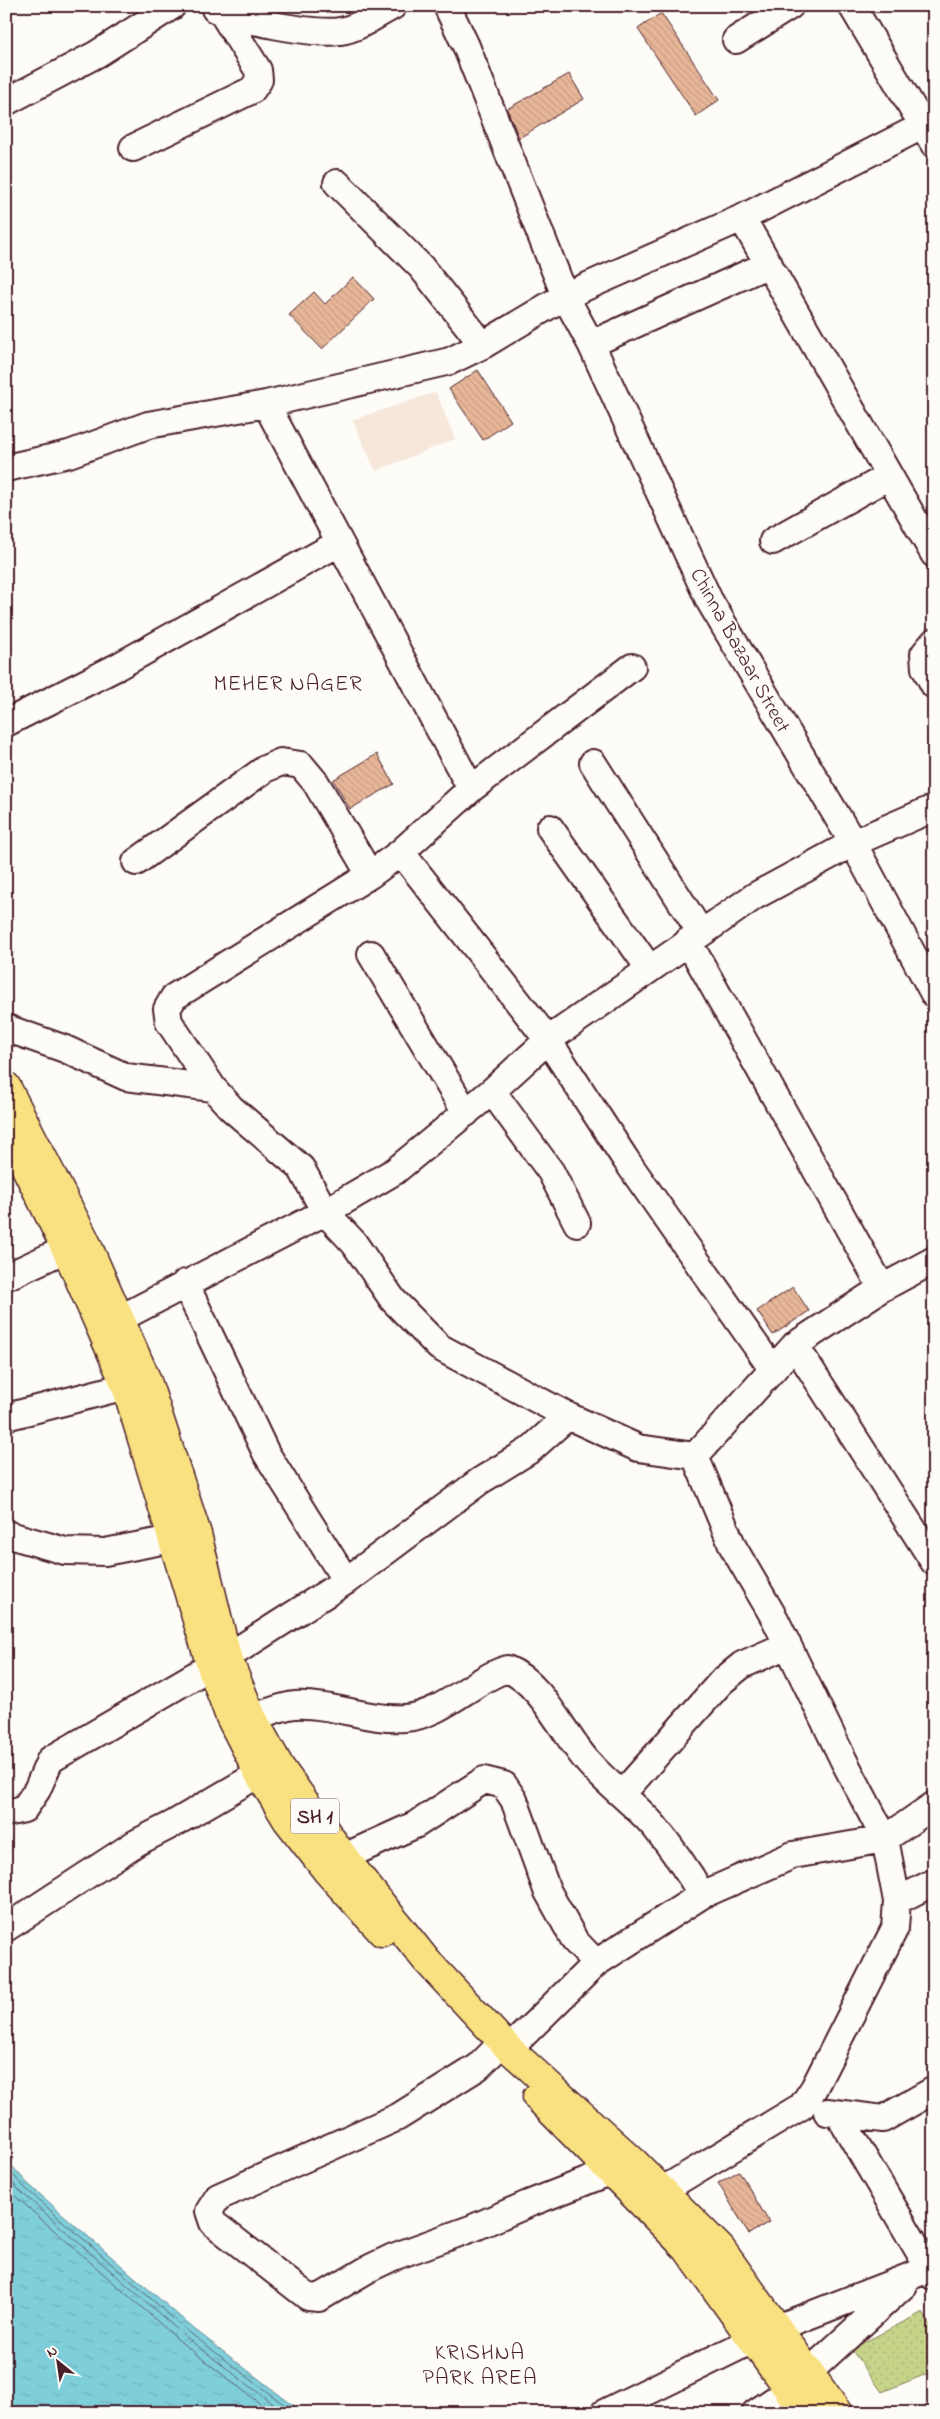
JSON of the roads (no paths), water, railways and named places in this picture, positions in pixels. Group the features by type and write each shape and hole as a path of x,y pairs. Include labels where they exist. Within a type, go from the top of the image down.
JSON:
{"main road":[{"name":"SH 1","path":"6,1086 85,1240 121,1318 147,1381 197,1534 230,1717 259,1774 287,1820 326,1870 501,2051 610,2172 687,2249 805,2413"},
{"name":"SH 1","path":"6,1128 66,1249 126,1386 172,1539 219,1662 280,1767 344,1857 501,2051 663,2190 721,2249 838,2413"}],"street":[{"path":"6,102 97,54 172,6"},
{"path":"215,9 275,25 342,31 393,6"},
{"name":"Chinna Bazaar Street","path":"447,6 466,46 565,296 591,344 709,600 853,843 934,994"},
{"path":"736,40 790,6"},
{"path":"6,468 69,454 148,425 266,404 450,361 483,345 565,296 742,218 930,131 852,6"},
{"path":"133,148 252,90 259,80 258,70 215,9"},
{"path":"338,183 421,267 483,345"},
{"path":"742,218 934,554"},
{"path":"591,344 769,264"},
{"path":"266,404 472,789"},
{"path":"772,540 889,476"},
{"path":"6,723 115,668 339,543"},
{"path":"934,642 924,654 925,668 934,685"},
{"path":"632,666 472,789 401,852 370,875 174,997 167,1009 169,1022 213,1088 231,1108 301,1168 325,1212 354,1243 393,1300 439,1347 568,1416 638,1448 695,1456"},
{"path":"136,862 265,769 281,762 301,764 316,783 370,875"},
{"path":"593,763 694,937 882,1288"},
{"path":"121,1318 185,1283 325,1212 395,1171 492,1091 548,1040 694,937 755,896 853,843 934,808"},
{"path":"550,828 650,968"},
{"path":"401,852 548,1040 626,1160 773,1370"},
{"path":"371,954 466,1112"},
{"path":"6,1028 65,1050 126,1077 213,1088"},
{"path":"492,1091 551,1172 577,1223"},
{"path":"6,1277 66,1249"},
{"path":"695,1456 795,1345 882,1288 934,1260"},
{"path":"185,1283 266,1453 346,1581"},
{"path":"795,1345 934,1562"},
{"path":"6,1417 126,1386"},
{"path":"6,1813 24,1809 37,1790 50,1760 219,1662 346,1581 480,1481 530,1450 568,1416"},
{"path":"663,2190 802,2106 814,2088 895,1928 897,1901 885,1839 775,1619 733,1547 695,1456"},
{"path":"6,1534 65,1551 105,1552 172,1539"},
{"path":"622,1794 721,1682 742,1665 787,1645"},
{"path":"252,1717 294,1705 386,1718 406,1718 430,1711 471,1689 490,1674 507,1669 520,1674 549,1707 588,1762 653,1826 681,1860 702,1895"},
{"path":"6,1928 136,1843 259,1774"},
{"path":"344,1857 417,1824 484,1780 504,1785 514,1800 547,1890 575,1941 596,1964"},
{"path":"610,2172 473,2228 394,2257 370,2268 319,2298 308,2297 213,2223 209,2211 218,2197 398,2117 478,2067 501,2051 596,1964 702,1895 793,1855 885,1839 934,1805"},
{"path":"897,1901 934,1882"},
{"path":"802,2106 839,2115 882,2118 934,2090"},
{"path":"839,2115 928,2272"},
{"path":"604,2413 777,2328 928,2272"},
{"path":"755,2413 788,2390 808,2371 928,2272"}],"water":[{"path":"6,2159 27,2183 194,2329 303,2413 6,2413"}],"district":[{"name":"MEHER NAGER","path":"288,682"},
{"name":"KRISHNA PARK AREA","path":"480,2364"}]}
